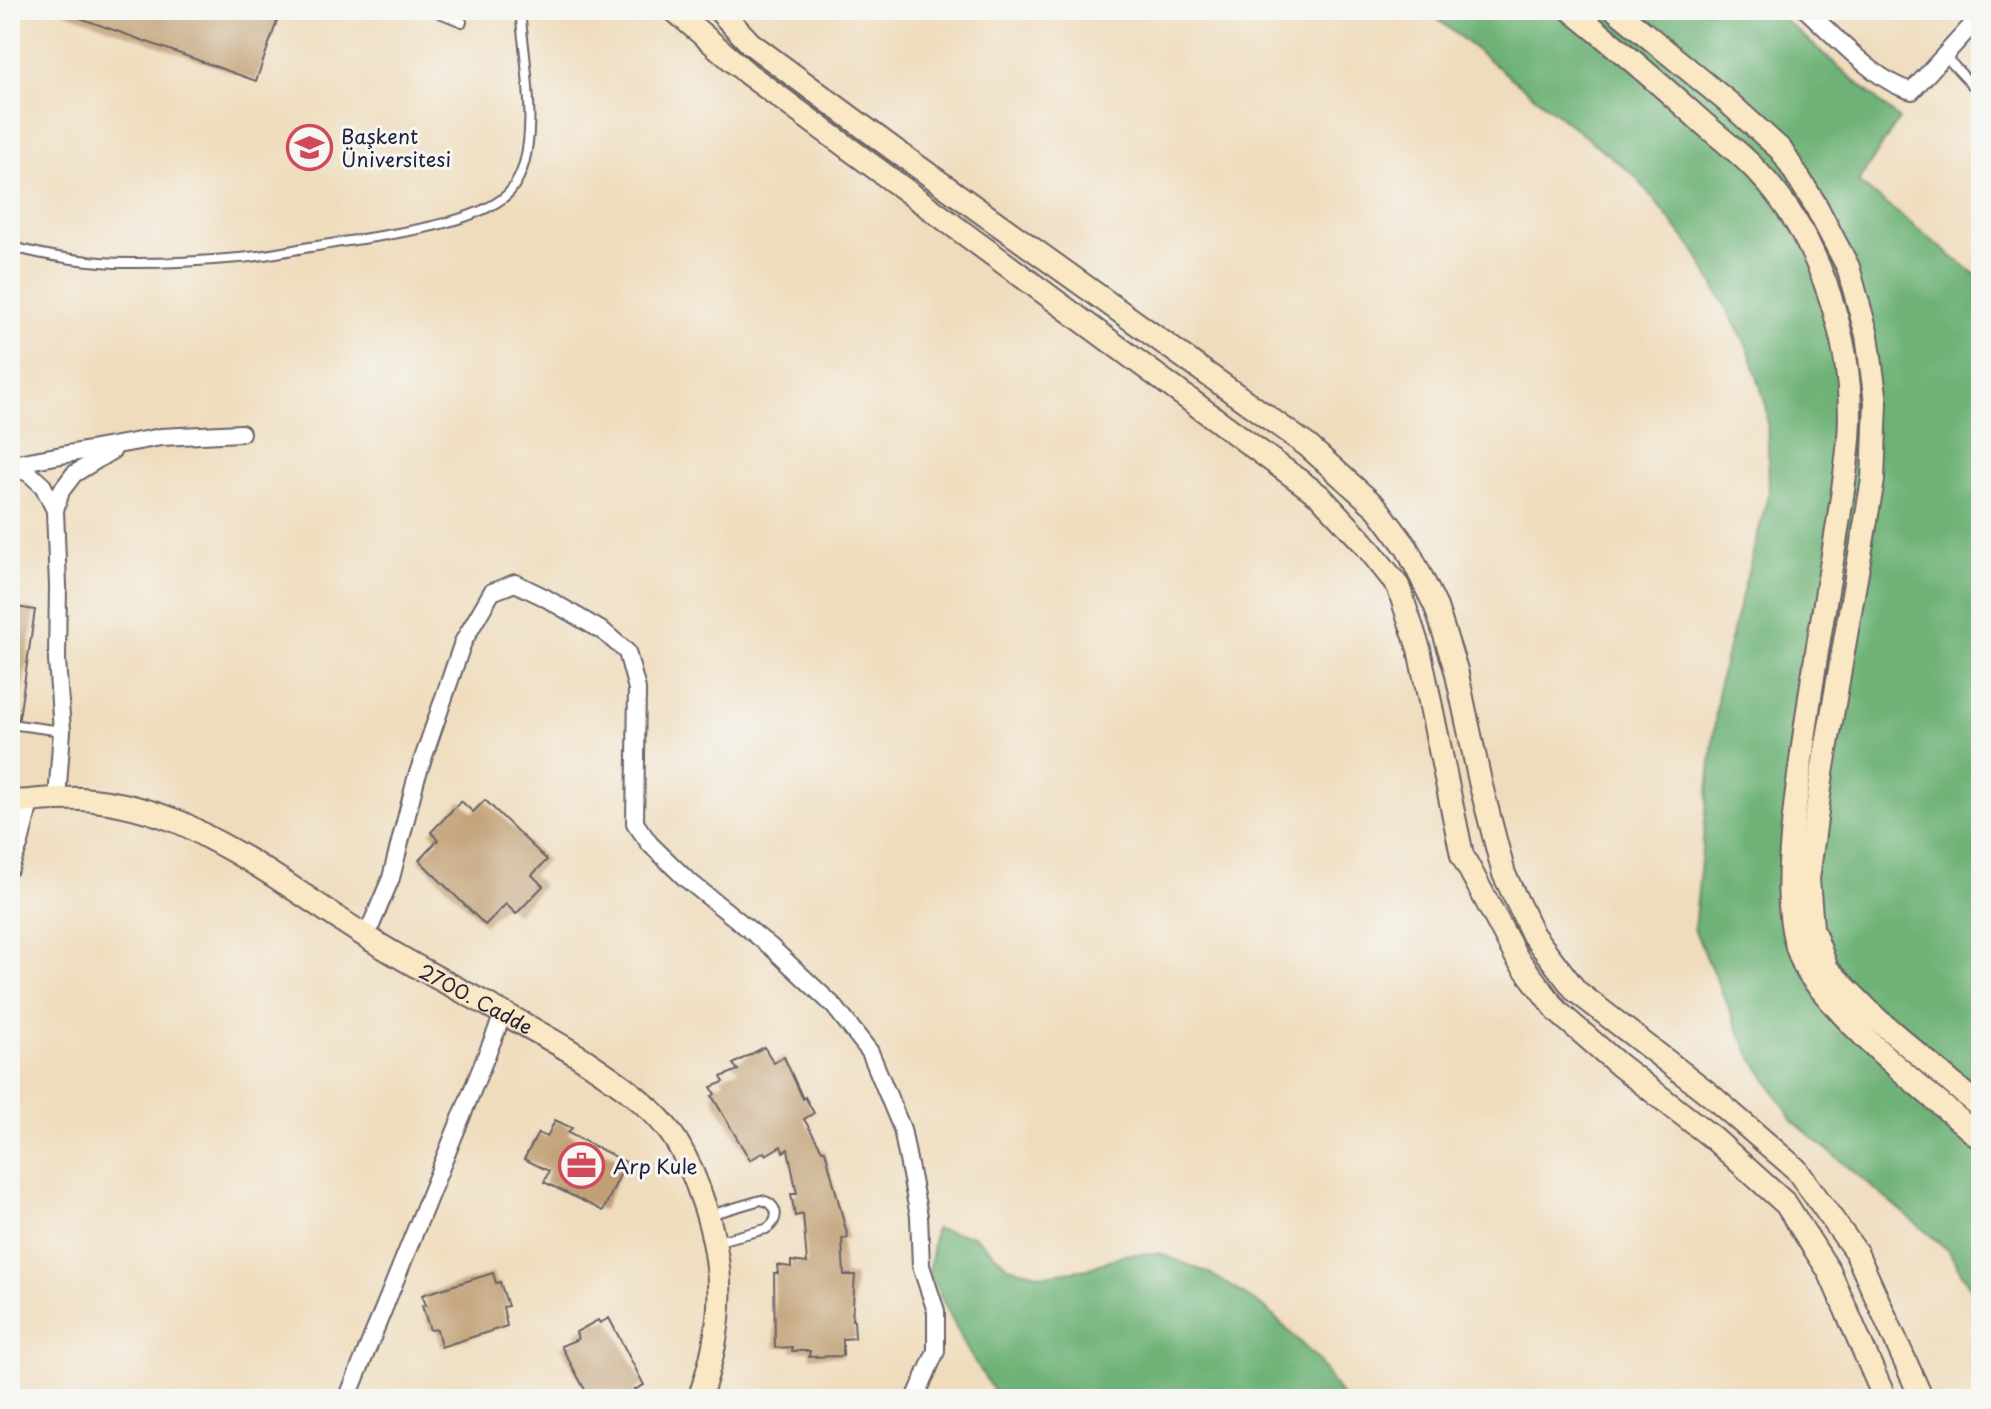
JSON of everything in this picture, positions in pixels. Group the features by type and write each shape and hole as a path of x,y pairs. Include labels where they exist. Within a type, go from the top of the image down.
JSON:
{"street":[{"path":"674,10 748,74 1320,496 1364,543 1398,586 1419,649 1462,855 1517,958 1558,1012 1619,1065 1713,1138 1786,1204 1829,1271 1885,1399"},
{"path":"719,10 750,43 1308,446 1377,508 1407,548 1436,607 1456,670 1504,874 1533,935 1576,991 1708,1093 1796,1169 1856,1252 1922,1399"},
{"path":"1571,10 1636,63 1757,171 1791,214 1822,276 1835,313 1847,370 1849,436 1793,827 1790,922 1809,974 1853,1027 1981,1139"},
{"path":"1616,10 1781,150 1815,204 1848,267 1867,335 1876,402 1873,480 1822,773 1808,879 1812,928 1827,969 1877,1019 1981,1108"},
{"path":"1806,10 1875,72 1902,89 1912,91 1981,15"},
{"path":"11,464 161,437 241,433"},
{"path":"57,799 62,731 57,660 55,510 61,491 74,474 106,453 135,442"},
{"path":"11,464 30,474 43,486 55,510"},
{"path":"366,937 391,878 416,779 463,642 492,592 515,583 604,632 627,652 637,689 635,823 650,844 685,878 771,947 834,1006 870,1052 902,1129 919,1216 921,1266 936,1311 936,1351 915,1399"},
{"name":"2700. Cadde","path":"20,802 94,800 177,821 232,850 366,937 552,1040 640,1099 667,1128 684,1156 708,1215 714,1242 720,1286 718,1326 712,1360 699,1399"},
{"path":"10,868 20,843 20,802"},
{"path":"347,1399 504,1012"}],"lane":[{"path":"432,10 462,22"},
{"path":"10,246 59,257 133,263 242,258 400,232 453,221 484,209 501,200 514,187 528,144 529,118 520,10"},
{"path":"1945,56 1972,85"},
{"path":"10,724 62,731"},
{"path":"708,1215 761,1200 768,1201 776,1212 776,1219 766,1229 714,1242"}],"green space":[{"path":"1426,10 1773,10 1899,119 1858,182 1981,279 1981,1306 1948,1250 1794,1122 1747,1049 1694,929 1719,683 1769,492 1767,409 1749,350 1697,254 1635,176"},
{"path":"935,1229 974,1236 1009,1267 1043,1275 1088,1269 1122,1255 1159,1253 1211,1274 1264,1307 1319,1361 1343,1399 1003,1399 997,1396 969,1353 929,1273"}],"building":[{"path":"64,10 281,10 256,81"},
{"path":"10,606 35,610 19,718 10,717"},
{"path":"485,800 547,860 532,875 543,886 516,914 506,904 485,925 419,860 438,840 431,832 461,801 473,812"},
{"path":"764,1047 774,1063 784,1057 803,1099 805,1097 814,1113 804,1119 822,1150 825,1150 848,1238 842,1239 844,1275 855,1275 852,1320 855,1338 843,1339 843,1356 809,1357 810,1351 792,1351 792,1347 775,1348 774,1273 778,1273 777,1265 791,1267 791,1261 807,1263 803,1214 795,1216 791,1194 797,1194 788,1149 783,1152 781,1146 750,1160 712,1096 715,1094 711,1087 724,1082 721,1077 738,1070 733,1064"},
{"name":"Arp Kule","path":"555,1120 572,1128 568,1133 626,1162 603,1211 544,1182 549,1171 524,1159 538,1133 547,1137"},
{"path":"493,1273 496,1283 500,1282 508,1306 503,1307 507,1326 441,1347 437,1329 430,1330 422,1306 426,1305 422,1295"},
{"path":"609,1318 644,1385 626,1399 590,1399 561,1346 578,1339 576,1332 598,1320 600,1323"}],"place":[{"name":"Başkent Üniversitesi","path":"310,147"},
{"name":"Arp Kule","path":"582,1166"}]}
